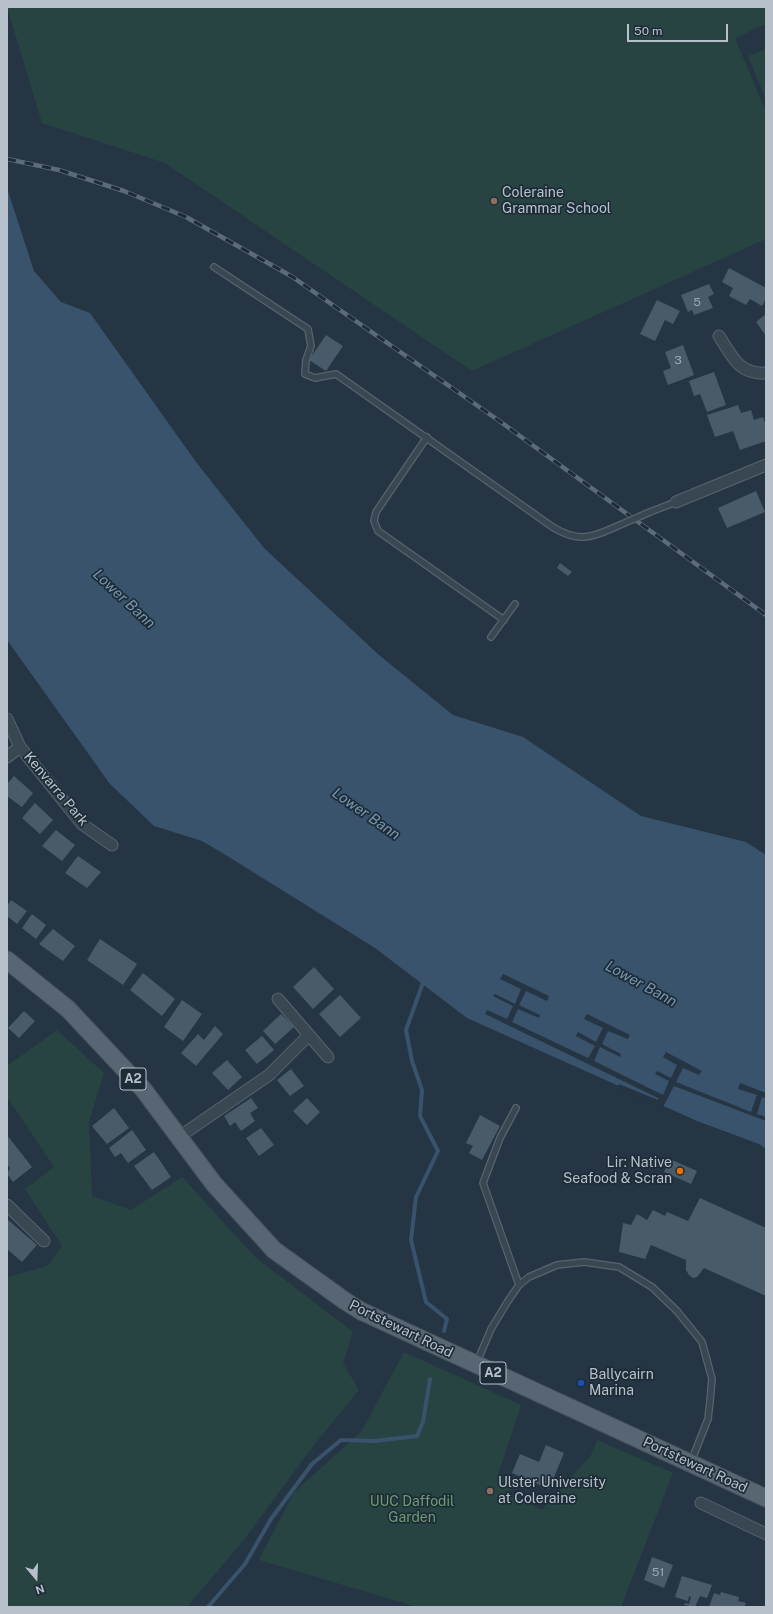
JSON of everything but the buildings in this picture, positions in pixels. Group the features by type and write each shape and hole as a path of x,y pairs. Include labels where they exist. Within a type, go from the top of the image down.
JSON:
{"main road":[{"name":"Portstewart Road","path":"7,960 68,1008 143,1089 214,1184 274,1250 345,1301 361,1311 475,1365 529,1388 766,1498"}],"street":[{"path":"719,336 736,363 746,370 756,373 766,373"},
{"path":"676,502 766,464"},
{"name":"Kenvarra Park","path":"7,719 20,747 82,824 112,845"},
{"name":"Kenvarra Park","path":"7,757 20,747"},
{"path":"278,999 328,1057"},
{"path":"179,1137 268,1075 309,1035"},
{"path":"7,1205 44,1241"},
{"path":"701,1503 766,1534"}],"lane":[{"path":"214,267 308,329 311,346 306,360 305,374 315,378 336,374 554,528 568,536 584,537 598,535 676,502"},
{"path":"427,437 376,512 374,522 378,531 504,620"},
{"path":"491,637 515,604"},
{"path":"516,1108 500,1138 484,1182 518,1285"},
{"path":"475,1365 491,1329 518,1285 529,1277 557,1265 584,1262 619,1267 652,1287 677,1311 702,1342 712,1379 708,1419 690,1464"}],"green space":[{"name":"Coleraine Grammar School","path":"7,7 766,7 766,24 735,38 766,112 766,239 472,371 165,163 42,123"},
{"path":"766,49 766,100 748,56"},
{"path":"57,1030 104,1073 89,1122 92,1196 131,1210 182,1177 255,1257 353,1332 343,1363 359,1390 314,1445 243,1541 187,1607 7,1607 7,1277 47,1266 62,1246 25,1189 54,1167 7,1097 7,1066"},
{"name":"UUC Daffodil Garden","path":"404,1352 521,1405 498,1475 514,1484 509,1494 542,1510 591,1455 597,1440 673,1473 621,1607 417,1607 259,1560 294,1492 361,1432"}],"water":[{"name":"Lower Bann","path":"7,188 34,271 61,302 90,313 196,462 264,548 379,655 453,715 523,737 641,816 746,842 766,855 766,1149 759,1144 697,1121 467,1018 375,948 224,854 202,841 154,826 110,784 7,640"}],"pier":[{"path":"503,974 549,996 547,1001 526,991 519,1005 540,1015 539,1018 518,1009 512,1022 588,1058 595,1046 576,1036 578,1032 596,1042 603,1028 584,1019 587,1014 630,1035 628,1039 608,1031 602,1044 621,1054 620,1057 600,1047 594,1061 663,1095 669,1081 655,1074 657,1071 671,1078 677,1065 663,1057 666,1052 702,1071 699,1075 683,1068 676,1082 751,1112 757,1095 738,1089 740,1083 766,1093 766,1098 762,1097 757,1114 766,1117 766,1121 674,1086 663,1107 617,1088 619,1084 658,1100 658,1098 485,1014 487,1010 507,1019 513,1006 493,996 495,994 515,1004 521,989 500,979"}],"waterway":[{"path":"424,980 406,1030 412,1061 422,1090 420,1116 438,1151 416,1197 411,1240 426,1302 447,1319 444,1331"},
{"path":"208,1607 245,1564 271,1519 312,1464 341,1440 375,1441 417,1436 423,1422 430,1379"}],"railway":[{"path":"7,159 59,170 124,191 186,217 291,276 498,420 766,615"}],"place":[{"name":"Coleraine Grammar School","path":"494,201"},
{"name":"Lir: Native Seafood & Scran","path":"680,1171"},
{"name":"Ballycairn Marina","path":"581,1383"},
{"name":"Ulster University at Coleraine","path":"490,1491"}]}
